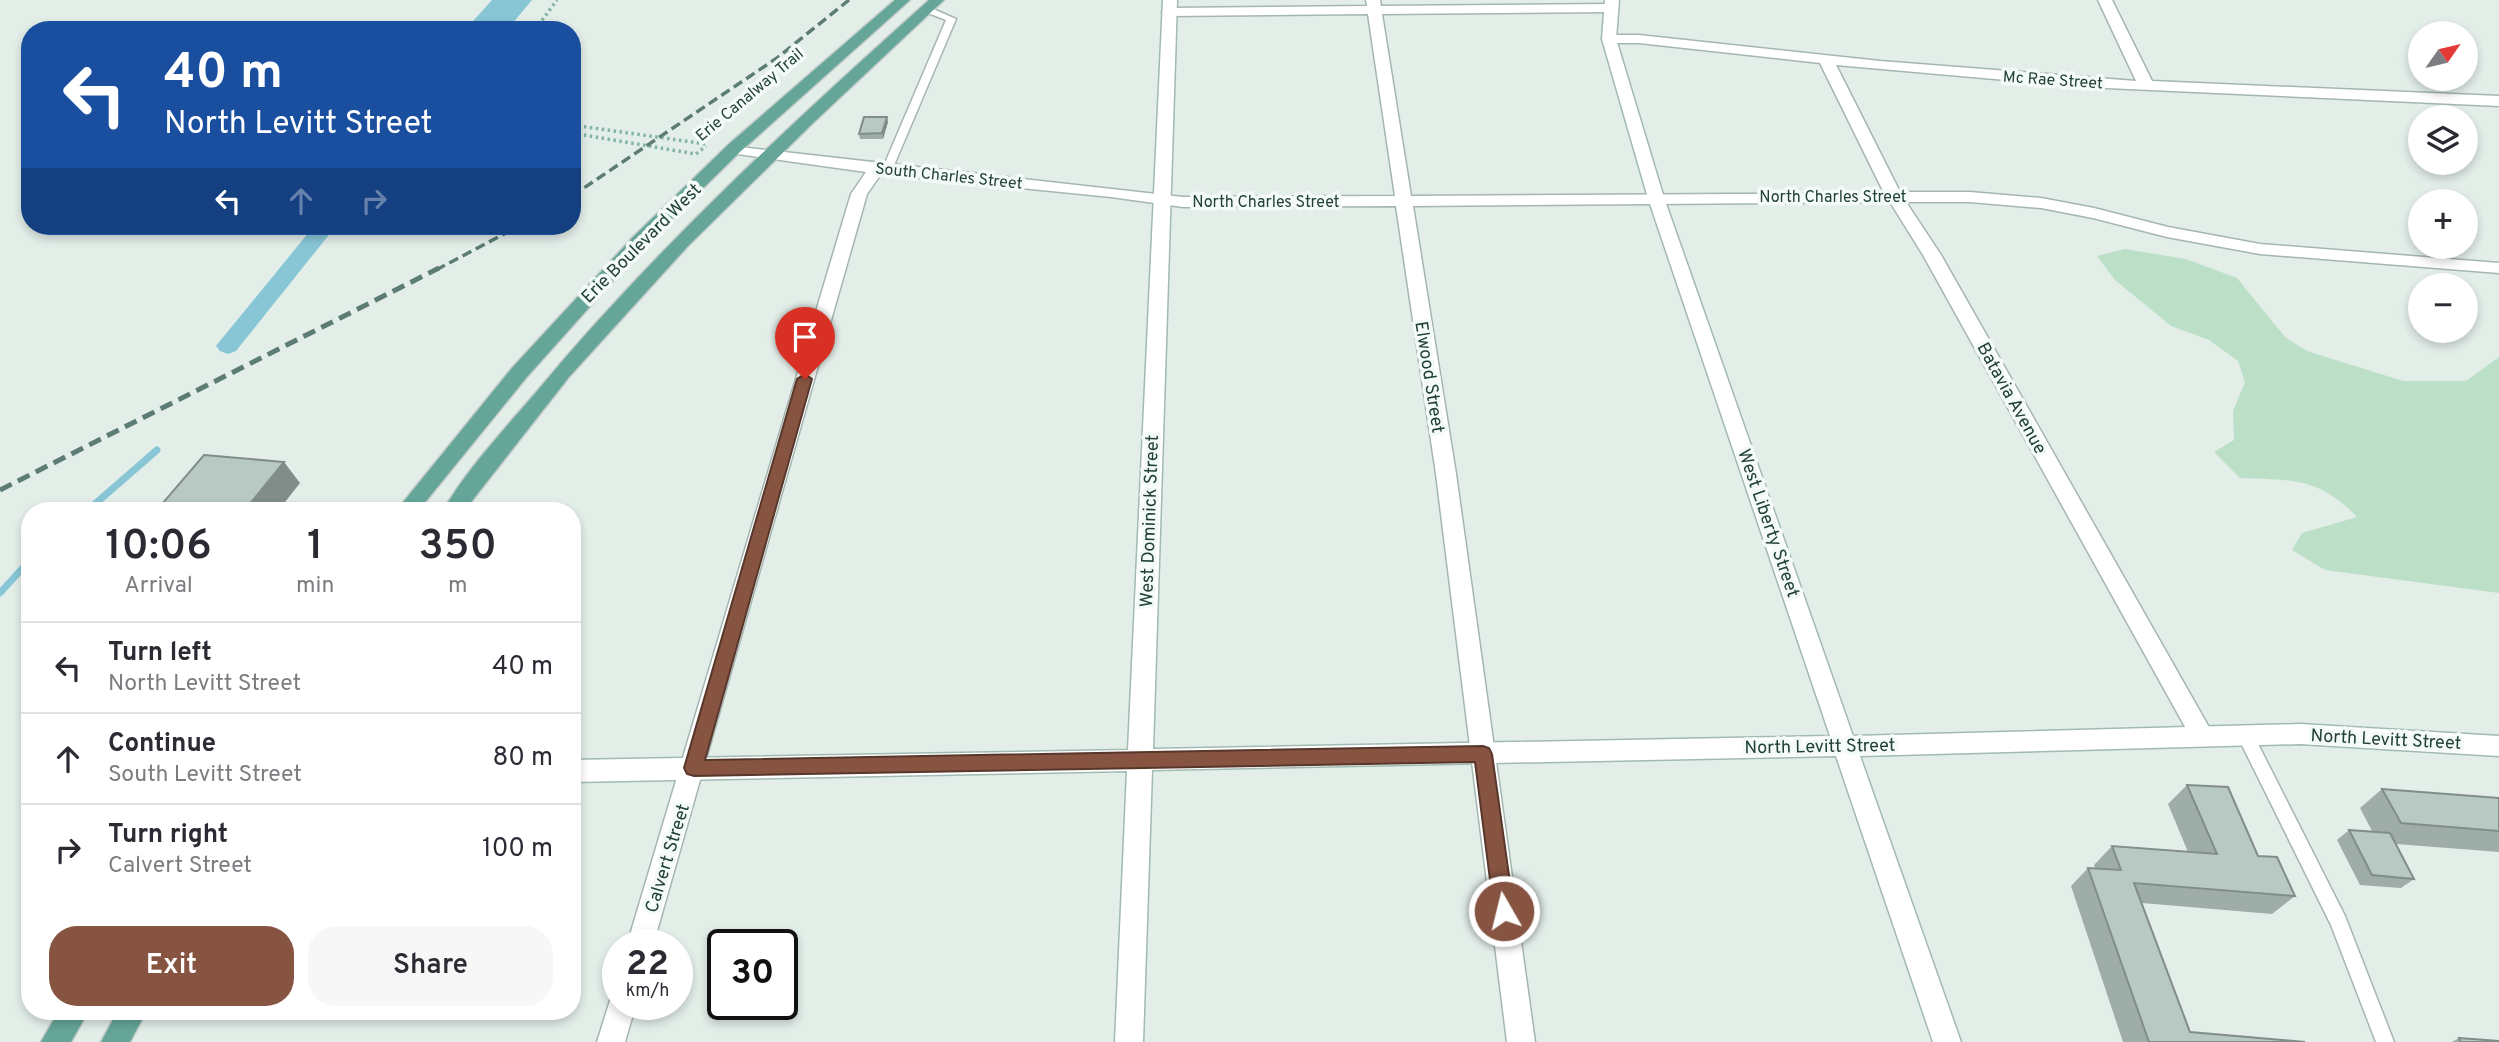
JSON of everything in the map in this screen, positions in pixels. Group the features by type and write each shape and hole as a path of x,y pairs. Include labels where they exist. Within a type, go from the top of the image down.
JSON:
{"main road":[{"name":"Erie Boulevard West","path":"413,502 537,352 641,239 903,0"},
{"name":"Erie Boulevard West","path":"460,502 522,422 643,281 771,153 932,5"},
{"path":"55,1042 69,1020"},
{"path":"115,1042 127,1020"}],"street":[{"path":"2105,0 2146,85"},
{"name":"Elwood Street","path":"1372,4 1446,474 1521,1042"},
{"path":"1170,6 1611,4"},
{"name":"West Liberty Street","path":"1611,4 1609,39 1656,198 1947,1042"},
{"name":"West Dominick Street","path":"1129,1042 1170,6"},
{"name":"Mc Rae Street","path":"1609,39 1639,39 1826,60 2085,83 2499,101"},
{"name":"Batavia Avenue","path":"1826,60 1894,196 1933,256 2202,736"},
{"name":"South Charles Street","path":"737,149 881,169 1161,199"},
{"name":"Calvert Street","path":"645,929 694,768 859,194 881,169"},
{"name":"North Charles Street","path":"1161,199 1183,202 1970,197 2041,203 2094,212 2167,232 2260,249 2499,268"},
{"name":"North Levitt Street","path":"581,771 1483,754 2314,734 2499,746"},
{"path":"611,1042 617,1020"}],"lane":[{"path":"881,169 951,19 932,5"},
{"path":"2245,735 2339,922 2385,1042"}],"path":[{"path":"542,21 557,0"},
{"path":"581,126 737,149"},
{"name":"Erie Canalway Trail","path":"581,135 696,154 708,144"}],"green space":[{"path":"2125,249 2186,259 2237,278 2285,337 2307,351 2403,381 2466,381 2499,357 2499,593 2325,570 2292,550 2302,533 2357,517 2330,494 2304,483 2240,478 2214,452 2234,440 2233,411 2245,382 2238,361 2209,340 2171,326 2115,280 2097,256"}],"water":[{"path":"492,0 532,0 514,21 473,21"}],"building":[{"path":"864,117 887,117 882,133 859,134"},
{"path":"204,455 284,462 251,502 164,502"},
{"path":"2187,785 2228,787 2258,856 2277,857 2295,896 2134,883 2190,1032 2305,1042 2149,1042 2088,868 2121,870 2112,846 2217,854"},
{"path":"2382,789 2499,798 2499,831 2401,823"},
{"path":"2349,830 2390,833 2414,879 2372,875"},
{"path":"2459,1038 2499,1041 2499,1042 2461,1042"}],"waterway":[{"path":"228,346 318,235"},
{"path":"97,502 157,450"},
{"path":"0,593 21,570"}],"railway":[{"path":"581,190 777,58 849,0"},
{"path":"436,270 502,235"},
{"path":"0,490 439,268"}],"route":[{"path":"805,379 694,768 1483,754 1504,911"}]}
